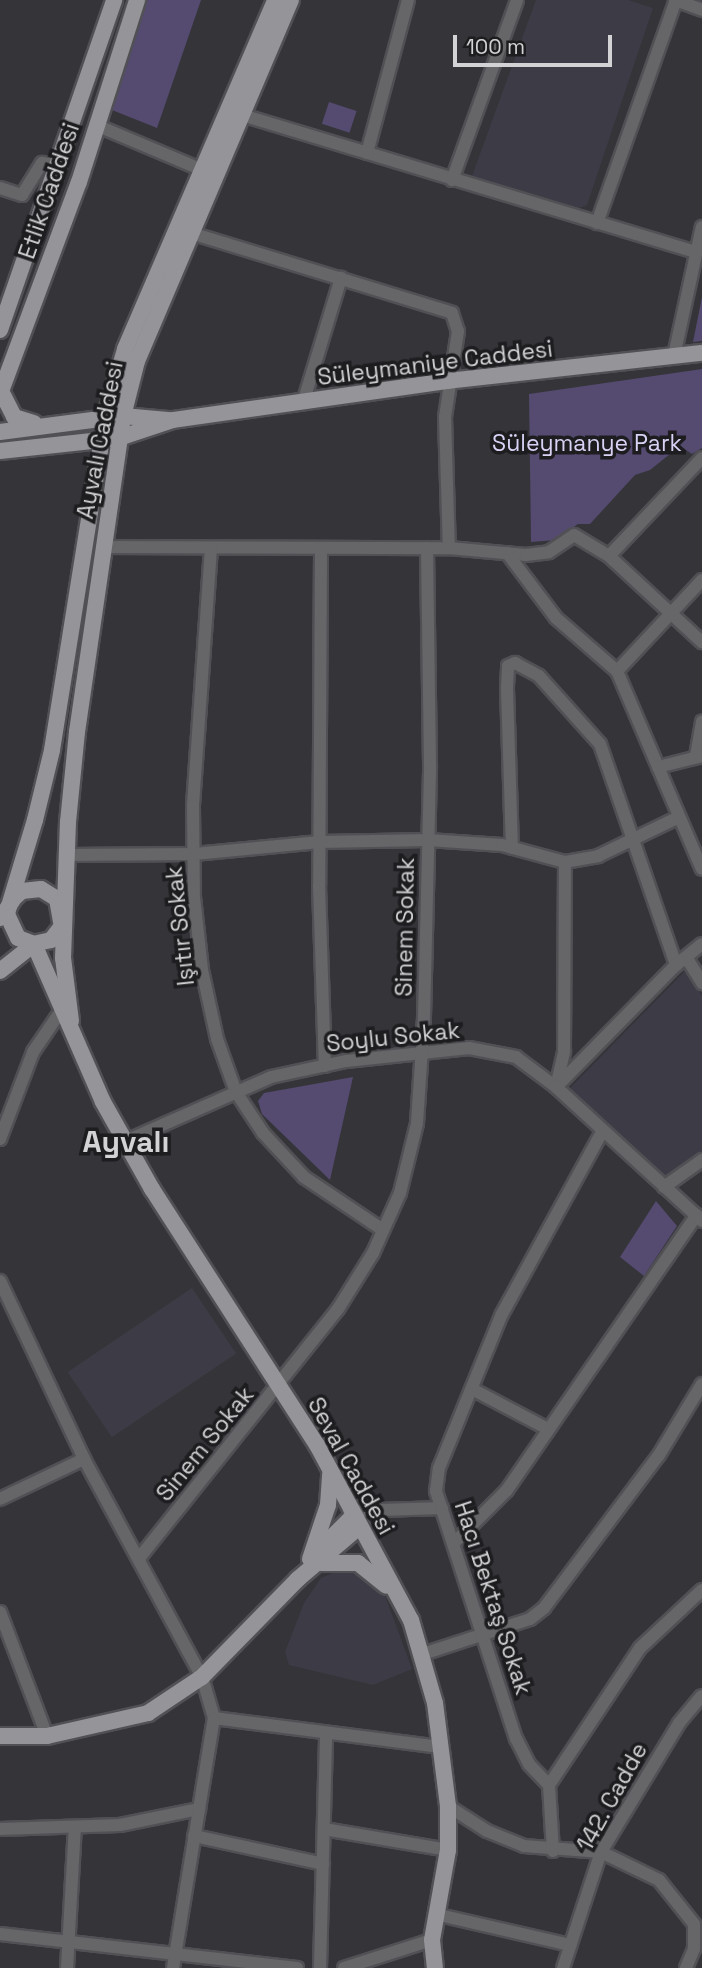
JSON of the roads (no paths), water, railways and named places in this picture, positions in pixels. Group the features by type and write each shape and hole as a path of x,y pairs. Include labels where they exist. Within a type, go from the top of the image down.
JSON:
{"main road":[{"name":"Etlik Caddesi","path":"0,330 4,309 60,166 114,0"},
{"name":"Etlik Caddesi","path":"1,392 96,125 137,0"},
{"name":"Ayvalı Caddesi","path":"5,912 52,750 105,418 125,349 205,171 275,0"},
{"name":"Ayvalı Caddesi","path":"64,917 77,732 119,438 137,361 291,0"},
{"name":"Süleymaniye Caddesi","path":"0,451 119,438 173,420 447,381 702,353"},
{"name":"Süleymaniye Caddesi","path":"1,392 14,417 43,424"},
{"name":"Süleymaniye Caddesi","path":"0,432 43,424 124,416 173,420"},
{"path":"0,971 34,944 51,940 64,917 57,899 41,889 22,891 5,912 12,932 34,944"},
{"name":"Seval Caddesi","path":"64,917 72,1030"},
{"name":"Seval Caddesi","path":"34,944 61,1011 125,1141 279,1385 330,1472 400,1601 423,1654 448,1806 448,1850 432,1940 435,1968"},
{"path":"315,1561 328,1505 330,1472"},
{"path":"0,1736 47,1736 148,1713 202,1677 354,1518"},
{"path":"315,1561 358,1563 400,1601"}],"street":[{"path":"367,153 408,0"},
{"path":"452,180 517,0"},
{"path":"597,223 675,0 702,9"},
{"path":"242,115 695,252"},
{"path":"96,125 205,171"},
{"path":"0,188 22,195 41,163 60,166"},
{"path":"674,356 702,227"},
{"path":"191,233 452,313 458,331 447,381 449,548"},
{"path":"303,403 341,278"},
{"path":"609,556 702,458"},
{"path":"102,547 449,548 507,554 549,552 574,535 609,556 702,642"},
{"name":"Işıtır Sokak","path":"211,548 193,806 202,970 217,1039 236,1092 262,1133 304,1177 383,1230"},
{"path":"321,548 319,842 325,1066"},
{"name":"Sinem Sokak","path":"141,1557 338,1309 383,1230 400,1193 417,1123 421,1051 428,840 427,548"},
{"path":"507,554 556,618 617,671 677,818 698,852 702,869"},
{"path":"617,671 702,580"},
{"path":"513,848 508,666 515,663 539,676 600,744 633,839 681,961 702,983"},
{"path":"658,767 699,756 702,722"},
{"path":"67,855 194,854 319,842 428,840 513,848 565,863 598,856 677,818"},
{"path":"556,1087 565,1039 565,863"},
{"path":"556,1087 681,961 702,944"},
{"path":"0,1139 33,1052 61,1011"},
{"name":"Soylu Sokak","path":"125,1141 271,1077 421,1051 469,1048 516,1057 556,1087 602,1132 699,1218"},
{"name":"Hacı Bektaş Sokak","path":"549,1785 528,1763 516,1739 436,1491 439,1468 474,1390 502,1314 602,1132"},
{"path":"664,1187 702,1160"},
{"path":"454,1543 506,1490 699,1218"},
{"path":"0,1280 84,1459 141,1557 202,1677 214,1718 173,1968"},
{"path":"423,1654 481,1632 530,1619 544,1608 659,1455 702,1384"},
{"path":"474,1390 548,1429"},
{"path":"0,1499 84,1459"},
{"path":"354,1518 442,1508"},
{"path":"553,1851 549,1785 640,1648 702,1590"},
{"path":"0,1612 47,1736"},
{"name":"142. Cadde","path":"563,1968 601,1852 679,1723 702,1696"},
{"path":"214,1718 326,1735 440,1747"},
{"path":"320,1968 326,1735"},
{"path":"448,1806 487,1832 524,1846 553,1851 601,1852 659,1880 694,1924 694,1949 686,1968"},
{"path":"0,1829 120,1825 199,1809"},
{"path":"67,1968 71,1941 75,1827"},
{"path":"324,1829 448,1850"},
{"path":"194,1836 323,1864"},
{"path":"435,1914 570,1945"},
{"path":"0,1934 297,1968"},
{"path":"344,1968 432,1940"}],"district":[{"name":"Ayvalı","path":"126,1142"}],"park label":[{"name":"Süleymanye Park","path":"587,443"}]}
